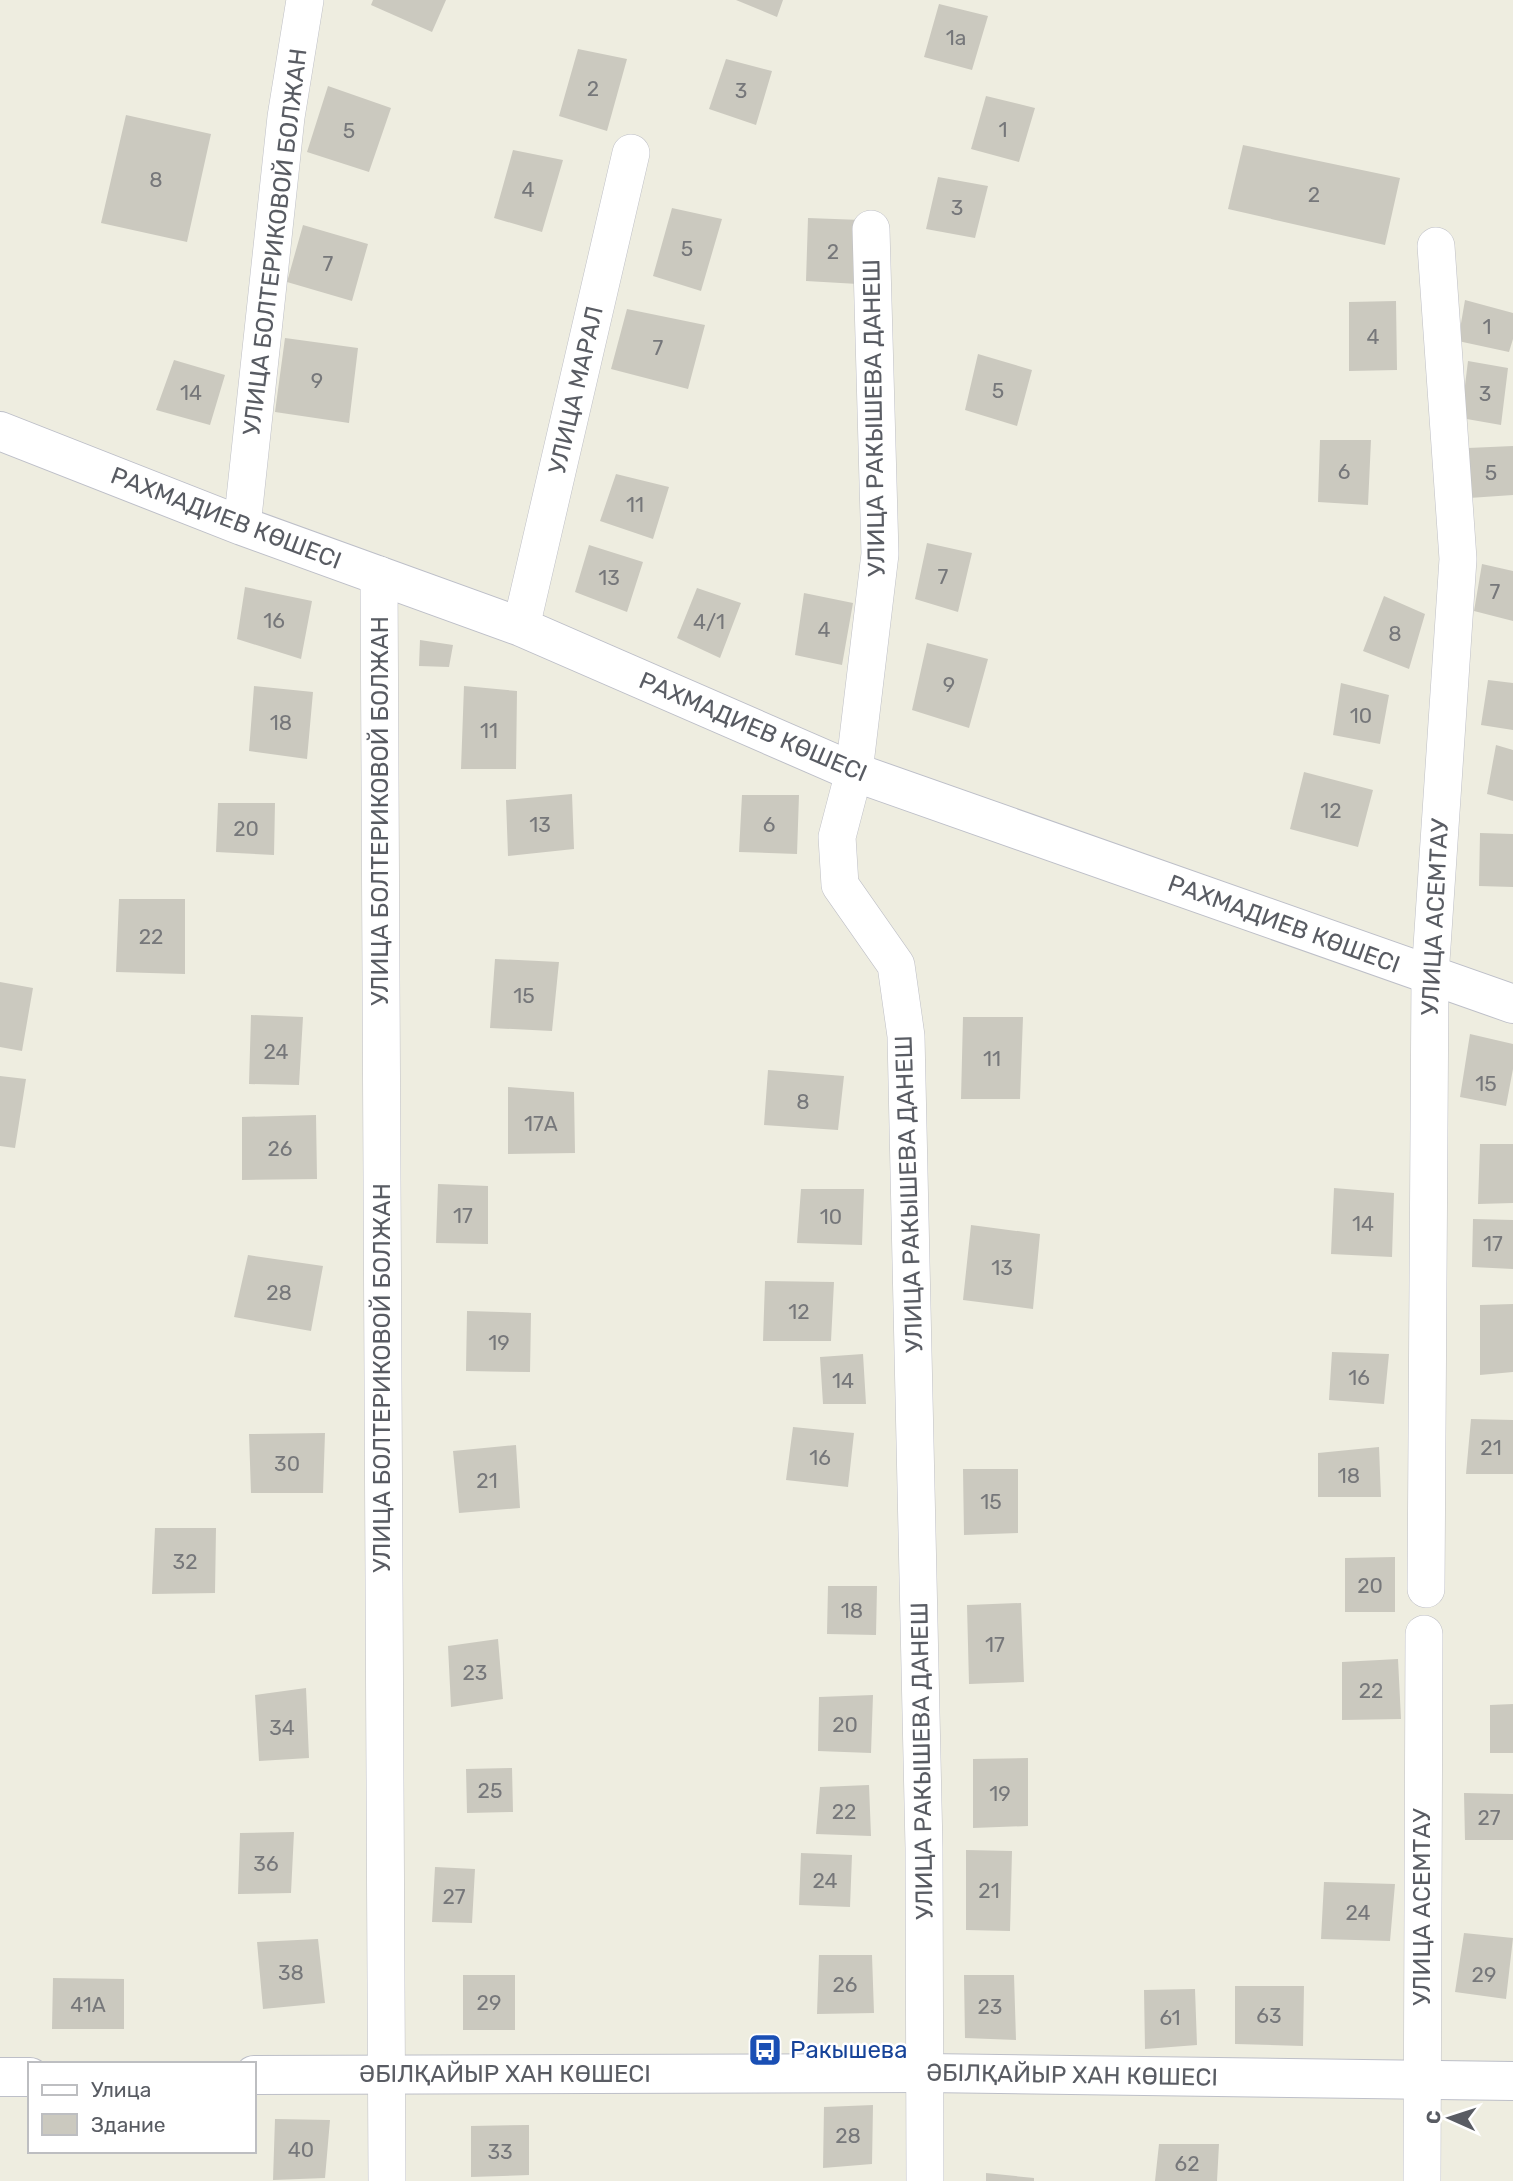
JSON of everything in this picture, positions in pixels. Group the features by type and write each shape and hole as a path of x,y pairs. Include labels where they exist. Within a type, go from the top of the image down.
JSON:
{"street":[{"name":"УЛИЦА БОЛТЕРИКОВОЙ БОЛЖАН","path":"242,526 286,117 305,0"},
{"name":"УЛИЦА МАРАЛ","path":"521,627 631,153"},
{"name":"УЛИЦА РАКЫШЕВА ДАНЕШ","path":"871,229 880,554 855,772 837,837 840,885 896,965 906,1035 926,2073 925,2181"},
{"name":"УЛИЦА АСЕМТАУ","path":"1426,1589 1430,976 1458,559 1436,246"},
{"name":"РАХМАДИЕВ КӨШЕСІ","path":"0,431 242,526 521,627 855,772 1513,1004"},
{"name":"УЛИЦА БОЛТЕРИКОВОЙ БОЛЖАН","path":"379,575 387,2181"},
{"name":"УЛИЦА АСЕМТАУ","path":"1422,2181 1424,1634"},
{"name":"ӘБІЛҚАЙЫР ХАН КӨШЕСІ","path":"256,2075 926,2073 1513,2081"},
{"path":"0,2077 28,2077"}],"building":[{"path":"373,0 446,0 432,32 371,5"},
{"path":"736,0 783,0 777,17"},
{"path":"939,4 988,16 972,70 924,57"},
{"path":"578,49 627,59 607,131 559,116"},
{"path":"726,59 772,71 756,125 709,109"},
{"path":"328,86 391,108 369,172 307,152"},
{"path":"986,96 1035,108 1019,162 971,149"},
{"path":"126,115 211,134 187,242 101,223"},
{"path":"1243,145 1400,178 1385,245 1228,209"},
{"path":"513,150 563,160 542,232 494,218"},
{"path":"938,177 988,186 975,238 926,229"},
{"path":"672,208 722,219 701,291 653,276"},
{"path":"808,218 861,220 858,284 806,281"},
{"path":"303,225 368,244 352,301 287,282"},
{"path":"1465,300 1513,313 1513,339 1509,352 1458,341"},
{"path":"1396,301 1397,370 1349,371 1349,302"},
{"path":"627,309 705,325 688,389 611,369"},
{"path":"285,338 358,348 349,423 275,412"},
{"path":"978,354 1032,370 1017,426 965,410"},
{"path":"174,360 225,375 210,425 156,410"},
{"path":"1468,361 1508,368 1501,425 1461,418"},
{"path":"1320,440 1371,440 1368,505 1318,502"},
{"path":"1513,446 1513,495 1469,498 1468,448"},
{"path":"616,474 669,487 653,539 600,521"},
{"path":"927,543 972,553 958,612 915,599"},
{"path":"589,545 643,562 627,612 575,592"},
{"path":"1482,564 1513,571 1513,621 1474,611"},
{"path":"245,587 312,601 301,659 237,639"},
{"path":"697,588 741,603 720,658 677,638"},
{"path":"804,593 853,603 842,665 795,655"},
{"path":"1384,596 1425,614 1409,669 1363,651"},
{"path":"420,640 453,645 449,667 419,666"},
{"path":"927,643 988,659 969,728 912,710"},
{"path":"1488,680 1513,683 1513,730 1481,725"},
{"path":"1341,683 1389,695 1380,744 1333,735"},
{"path":"254,686 313,692 307,759 249,751"},
{"path":"464,686 517,691 516,769 461,769"},
{"path":"1496,745 1513,750 1513,801 1487,794"},
{"path":"1304,772 1373,790 1358,847 1290,829"},
{"path":"572,794 574,849 508,856 506,800"},
{"path":"742,795 799,795 797,854 739,852"},
{"path":"218,803 275,803 274,855 216,852"},
{"path":"1480,833 1513,834 1513,887 1479,886"},
{"path":"119,899 185,899 185,974 116,972"},
{"path":"495,959 559,962 552,1031 490,1028"},
{"path":"0,982 33,988 22,1051 0,1047"},
{"path":"251,1015 303,1017 299,1085 249,1084"},
{"path":"963,1017 1023,1017 1020,1099 961,1099"},
{"path":"1470,1034 1513,1044 1513,1069 1506,1106 1460,1097"},
{"path":"768,1070 844,1076 838,1130 764,1125"},
{"path":"0,1076 26,1079 15,1148 0,1146"},
{"path":"508,1087 574,1092 575,1153 508,1154"},
{"path":"316,1115 317,1179 242,1180 242,1117"},
{"path":"1480,1144 1513,1144 1513,1203 1478,1204"},
{"path":"438,1184 488,1186 488,1244 436,1243"},
{"path":"1334,1188 1394,1193 1392,1257 1331,1254"},
{"path":"801,1189 864,1189 862,1245 797,1243"},
{"path":"1473,1219 1513,1220 1513,1269 1472,1267"},
{"path":"971,1225 1040,1234 1033,1309 963,1300"},
{"path":"248,1255 323,1266 311,1331 234,1317"},
{"path":"765,1281 834,1282 831,1341 763,1341"},
{"path":"1513,1304 1513,1372 1480,1375 1480,1305"},
{"path":"467,1311 531,1313 530,1372 466,1371"},
{"path":"1332,1352 1389,1354 1384,1404 1329,1400"},
{"path":"863,1354 866,1404 823,1404 820,1357"},
{"path":"1471,1419 1513,1420 1513,1474 1466,1474"},
{"path":"793,1427 854,1433 848,1487 786,1480"},
{"path":"325,1433 323,1493 251,1493 249,1434"},
{"path":"516,1445 520,1508 459,1513 453,1451"},
{"path":"1379,1447 1381,1497 1318,1497 1318,1453"},
{"path":"963,1469 1018,1469 1018,1533 964,1535"},
{"path":"155,1528 216,1528 215,1593 152,1594"},
{"path":"1395,1557 1395,1612 1345,1612 1345,1558"},
{"path":"828,1586 877,1586 876,1635 827,1634"},
{"path":"1021,1603 1024,1682 969,1684 967,1605"},
{"path":"498,1639 503,1699 451,1707 448,1646"},
{"path":"1398,1659 1401,1719 1342,1720 1342,1662"},
{"path":"306,1688 309,1758 259,1761 255,1695"},
{"path":"873,1695 871,1753 818,1751 819,1697"},
{"path":"1513,1704 1513,1753 1490,1753 1490,1705"},
{"path":"1028,1758 1028,1826 973,1828 973,1759"},
{"path":"512,1768 513,1812 467,1813 466,1769"},
{"path":"869,1785 871,1836 816,1834 820,1787"},
{"path":"1464,1793 1513,1794 1513,1840 1465,1840"},
{"path":"294,1832 291,1893 238,1894 240,1833"},
{"path":"966,1850 1012,1851 1010,1931 966,1930"},
{"path":"801,1853 852,1855 850,1907 799,1905"},
{"path":"435,1867 475,1869 472,1923 432,1922"},
{"path":"1324,1882 1395,1884 1390,1941 1321,1939"},
{"path":"1464,1933 1513,1938 1506,1999 1455,1992"},
{"path":"318,1939 325,2003 263,2009 257,1942"},
{"path":"819,1955 872,1955 874,2013 817,2014"},
{"path":"463,1975 515,1975 515,2030 463,2030"},
{"path":"964,1975 1014,1975 1016,2040 965,2038"},
{"path":"53,1978 124,1979 124,2029 52,2029"},
{"path":"1235,1986 1304,1986 1303,2046 1235,2044"},
{"path":"1195,1989 1197,2045 1145,2049 1144,1990"},
{"path":"873,2105 872,2164 823,2168 824,2107"},
{"path":"275,2119 330,2120 325,2178 273,2180"},
{"path":"529,2125 529,2175 471,2177 471,2126"},
{"path":"1159,2144 1219,2144 1217,2181 1155,2181"},
{"path":"986,2173 1034,2178 1034,2181 986,2181"}],"place":[{"name":"Ракышева","path":"765,2050"}]}
